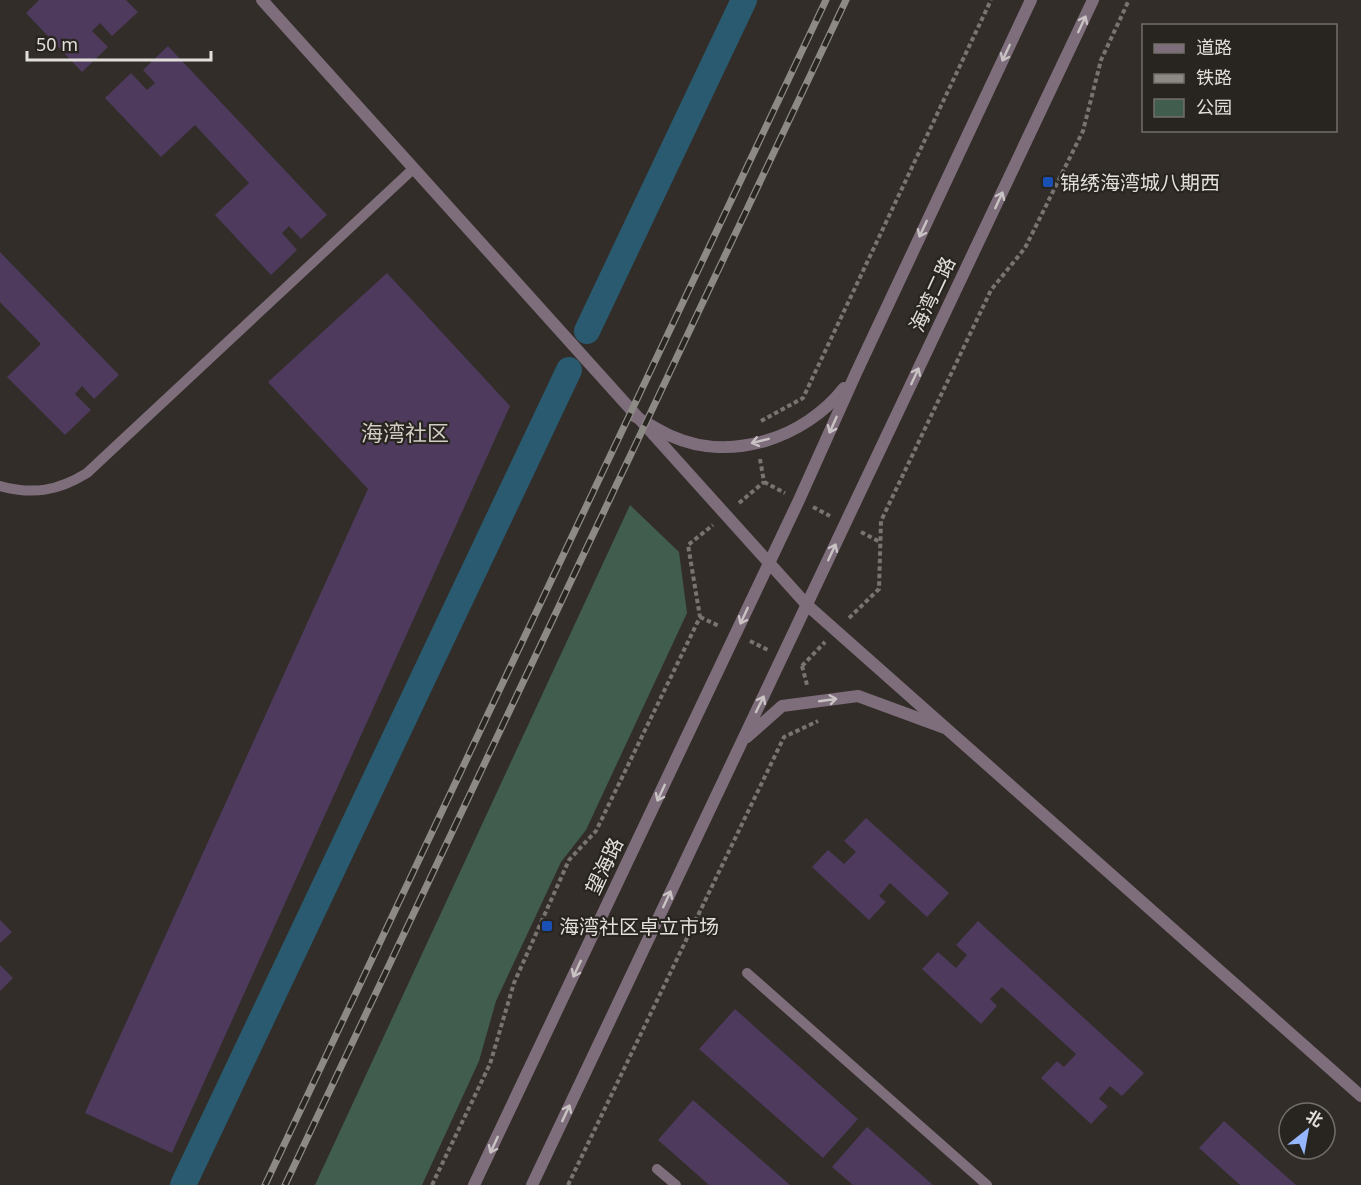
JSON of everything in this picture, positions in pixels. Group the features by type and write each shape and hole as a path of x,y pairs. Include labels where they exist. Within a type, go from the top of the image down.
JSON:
{"street":[{"path":"262,0 634,416 807,605 1361,1096"},
{"name":"海湾二路","path":"769,563 1031,0"},
{"name":"海湾二路","path":"807,605 1093,0"},
{"path":"634,416 672,436 714,446 757,444 796,430 830,405 856,373"},
{"name":"望海路","path":"474,1185 769,563"},
{"path":"532,1185 807,605"},
{"path":"742,742 782,706 858,696 945,728"}],"lane":[{"path":"0,486 21,491 44,491 67,485 87,473 413,169"},
{"path":"747,973 987,1185"},
{"path":"657,1169 676,1185"}],"path":[{"path":"753,425 803,398 991,0"},
{"path":"879,589 881,521 991,290 1025,248 1083,131 1101,60 1129,0"},
{"path":"764,482 880,542"},
{"path":"432,1185 490,1064 514,983 569,860 596,831 700,617 688,545"},
{"path":"568,1185 784,737 818,722"}],"green space":[{"path":"630,505 679,552 687,613 586,830 561,862 496,1001 479,1061 422,1185 315,1185"}],"building":[{"path":"39,0 126,0 138,12 112,36 100,23 92,31 108,47 82,72 26,13"},
{"path":"168,46 327,215 301,239 289,226 282,233 297,250 271,275 215,215 249,183 195,125 161,157 105,98 131,73 147,90 155,83 143,70"},
{"path":"0,252 119,375 94,399 82,386 75,394 91,410 65,435 7,377 41,344 0,302"},
{"path":"387,273 510,406 172,1153 85,1113 368,489 268,382"},
{"path":"866,818 949,893 927,917 890,883 879,896 886,902 869,920 812,867 828,850 844,864 856,852 844,841"},
{"path":"0,920 12,932 0,943"},
{"path":"978,921 1144,1073 1122,1096 1110,1086 1099,1099 1108,1106 1091,1124 1041,1078 1057,1061 1064,1067 1076,1054 1002,987 990,999 997,1006 981,1024 922,969 938,952 956,968 967,955 956,945"},
{"path":"0,965 13,978 0,991"},
{"path":"735,1009 858,1119 823,1158 699,1049"},
{"path":"693,1100 790,1185 709,1185 658,1140"},
{"path":"1224,1121 1296,1185 1240,1185 1199,1148"},
{"path":"867,1127 933,1185 853,1185 832,1167"}],"waterway":[{"path":"587,331 744,0"},
{"path":"183,1185 569,370"}],"railway":[{"path":"265,1185 826,0"},
{"path":"285,1185 846,0"}],"place":[{"name":"锦绣海湾城八期西","path":"1048,182"},
{"name":"海湾社区卓立市场","path":"547,926"}],"district":[{"name":"海湾社区","path":"405,432"}]}
